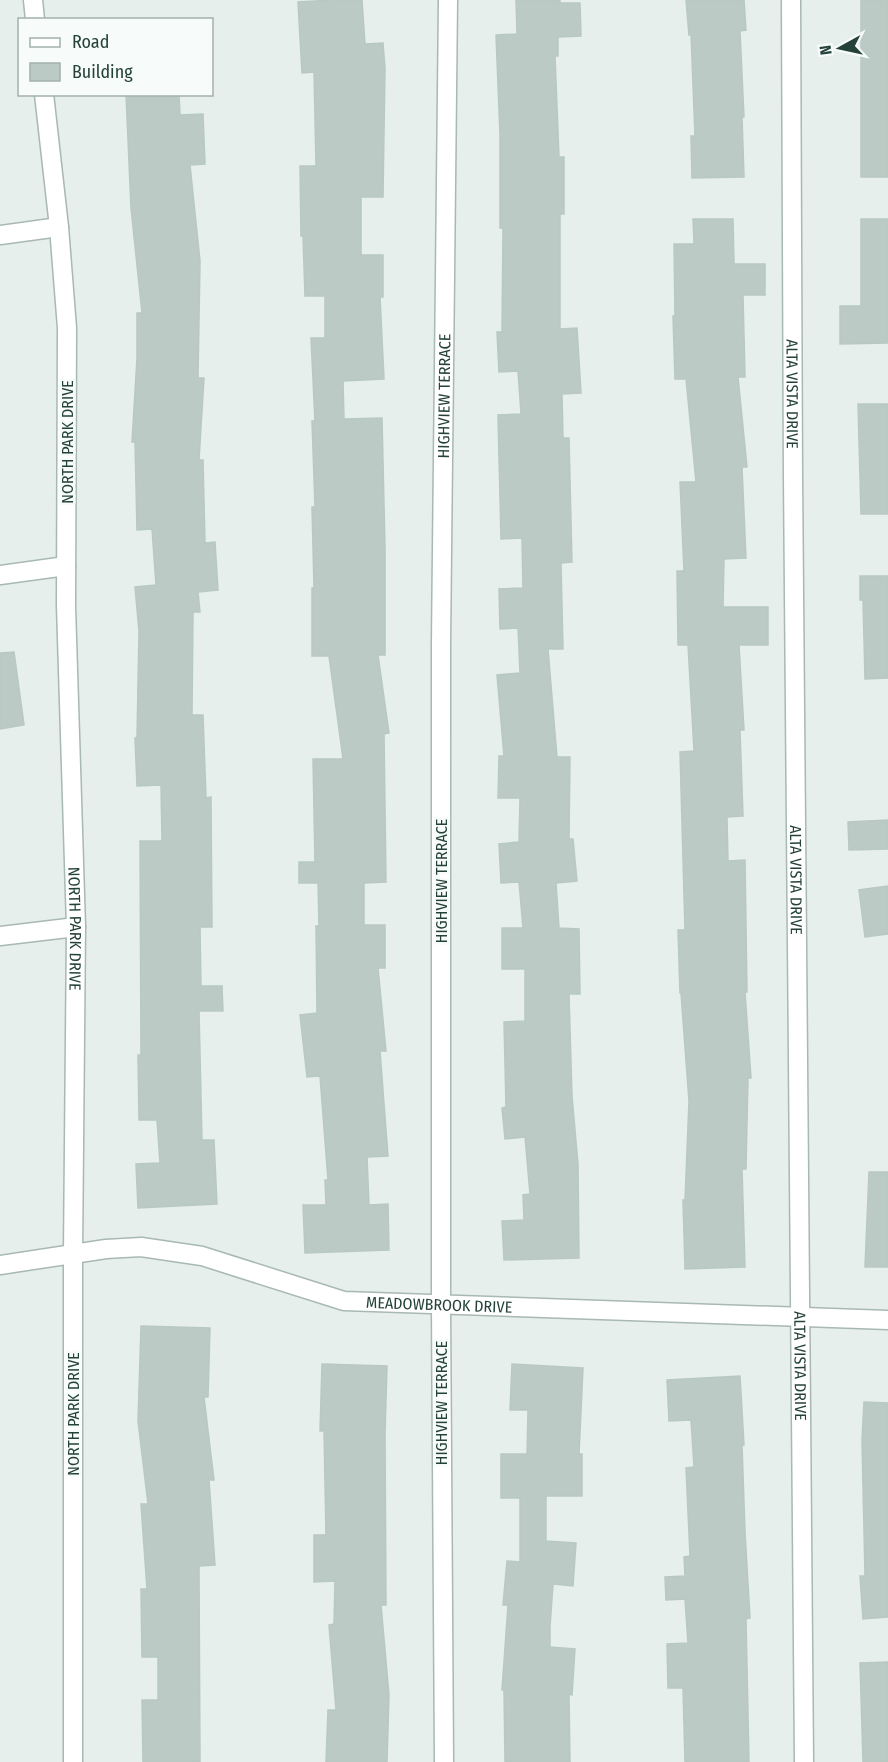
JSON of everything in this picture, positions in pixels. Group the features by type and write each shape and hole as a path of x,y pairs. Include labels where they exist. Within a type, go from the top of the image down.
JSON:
{"street":[{"path":"33,0 35,18"},
{"name":"HIGHVIEW TERRACE","path":"444,1762 441,643 448,0"},
{"name":"ALTA VISTA DRIVE","path":"791,0 804,1762"},
{"name":"NORTH PARK DRIVE","path":"44,96 59,227 67,328 66,566 76,927 73,1254 73,1762"},
{"path":"0,235 59,227"},
{"path":"0,575 66,566"},
{"path":"0,936 76,927"},
{"name":"MEADOWBROOK DRIVE","path":"0,1265 106,1249 141,1247 202,1256 344,1301 888,1320"}],"building":[{"path":"362,0 365,44 383,43 385,68 383,197 361,197 361,255 383,255 383,297 380,297 384,379 343,381 344,419 382,418 385,655 378,655 389,733 384,734 386,882 364,883 364,925 385,925 385,968 378,968 386,1051 380,1051 388,1156 367,1157 369,1205 388,1204 389,1250 305,1253 303,1205 326,1205 325,1180 328,1180 320,1076 307,1077 300,1015 317,1013 318,883 299,883 299,862 315,862 313,759 343,759 329,656 312,656 312,588 314,588 312,507 315,507 312,421 315,421 311,338 325,338 325,296 305,296 300,166 316,166 314,72 302,73 298,2"},
{"path":"516,0 560,0 560,3 580,3 581,36 558,37 558,56 555,56 559,157 564,157 564,214 560,214 560,329 577,328 581,393 562,394 563,438 569,438 572,562 561,563 563,649 548,649 557,757 570,757 569,839 573,839 577,881 556,883 559,928 579,929 580,994 569,994 572,1096 578,1164 579,1258 504,1260 502,1221 524,1220 523,1195 530,1194 525,1137 505,1139 502,1108 506,1107 504,1022 525,1021 525,969 502,969 502,928 523,928 519,882 501,883 499,844 519,842 520,798 498,798 499,756 504,756 497,675 520,673 518,628 500,629 499,589 523,588 522,538 501,539 498,415 521,414 518,371 499,372 497,332 502,332 503,228 500,228 500,135 496,35 517,34"},
{"path":"686,0 744,0 746,30 740,31 744,177 692,178 691,136 695,136 691,34 689,35"},
{"path":"861,0 888,0 888,177 861,177"},
{"path":"126,96 179,96 180,115 203,114 205,164 190,165 200,261 198,378 204,378 199,460 203,460 205,543 215,542 218,590 198,592 200,612 193,612 192,715 203,715 206,798 211,797 212,927 200,927 201,986 222,986 223,1011 199,1011 202,1140 214,1140 217,1204 138,1208 136,1164 160,1163 157,1120 139,1120 140,841 162,841 161,785 137,786 135,738 137,738 139,631 135,587 156,585 152,529 137,530 135,442 132,442 137,313 142,313 131,208"},
{"path":"693,219 733,219 734,264 765,264 765,295 743,295 745,377 738,377 747,467 742,467 746,558 724,559 723,607 768,607 768,645 739,645 744,730 740,730 743,816 727,817 728,861 745,860 747,992 745,992 751,1078 748,1078 746,1169 742,1169 745,1267 685,1269 683,1200 685,1200 689,1101 680,993 678,930 685,930 680,752 694,751 688,645 678,645 677,571 684,571 680,482 696,482 686,379 675,379 673,316 675,316 674,244 694,244"},
{"path":"861,219 888,219 888,343 840,344 840,306 861,306"},
{"path":"858,404 888,404 888,514 861,514"},
{"path":"860,576 888,576 888,678 865,679 863,600 860,600"},
{"path":"14,652 24,725 0,729 0,653"},
{"path":"888,820 888,849 849,850 848,822"},
{"path":"888,886 888,934 865,937 859,890"},
{"path":"869,1172 888,1172 888,1267 865,1267"},
{"path":"141,1326 210,1328 208,1397 204,1397 214,1480 209,1480 215,1565 199,1566 200,1762 143,1762 142,1700 158,1700 158,1657 142,1657 141,1589 147,1589 141,1504 148,1504 138,1421"},
{"path":"322,1364 387,1366 386,1605 381,1605 389,1695 387,1762 326,1762 328,1710 336,1710 329,1625 334,1624 335,1581 314,1582 314,1535 326,1535 324,1431 320,1431"},
{"path":"512,1364 583,1368 579,1454 582,1454 582,1496 546,1496 546,1541 576,1543 573,1586 553,1584 550,1627 550,1647 575,1649 572,1695 569,1694 570,1762 505,1762 504,1690 502,1690 508,1605 503,1605 507,1561 520,1562 520,1498 501,1498 501,1454 527,1454 528,1410 510,1410"},
{"path":"740,1376 750,1618 746,1619 749,1762 685,1762 683,1688 668,1688 667,1644 688,1643 685,1599 666,1600 665,1577 685,1576 684,1557 690,1556 686,1468 694,1467 691,1420 669,1421 667,1380"},
{"path":"864,1402 888,1403 888,1617 863,1619 860,1576 865,1576 862,1440"},
{"path":"888,1662 888,1762 863,1762 860,1663"}]}
